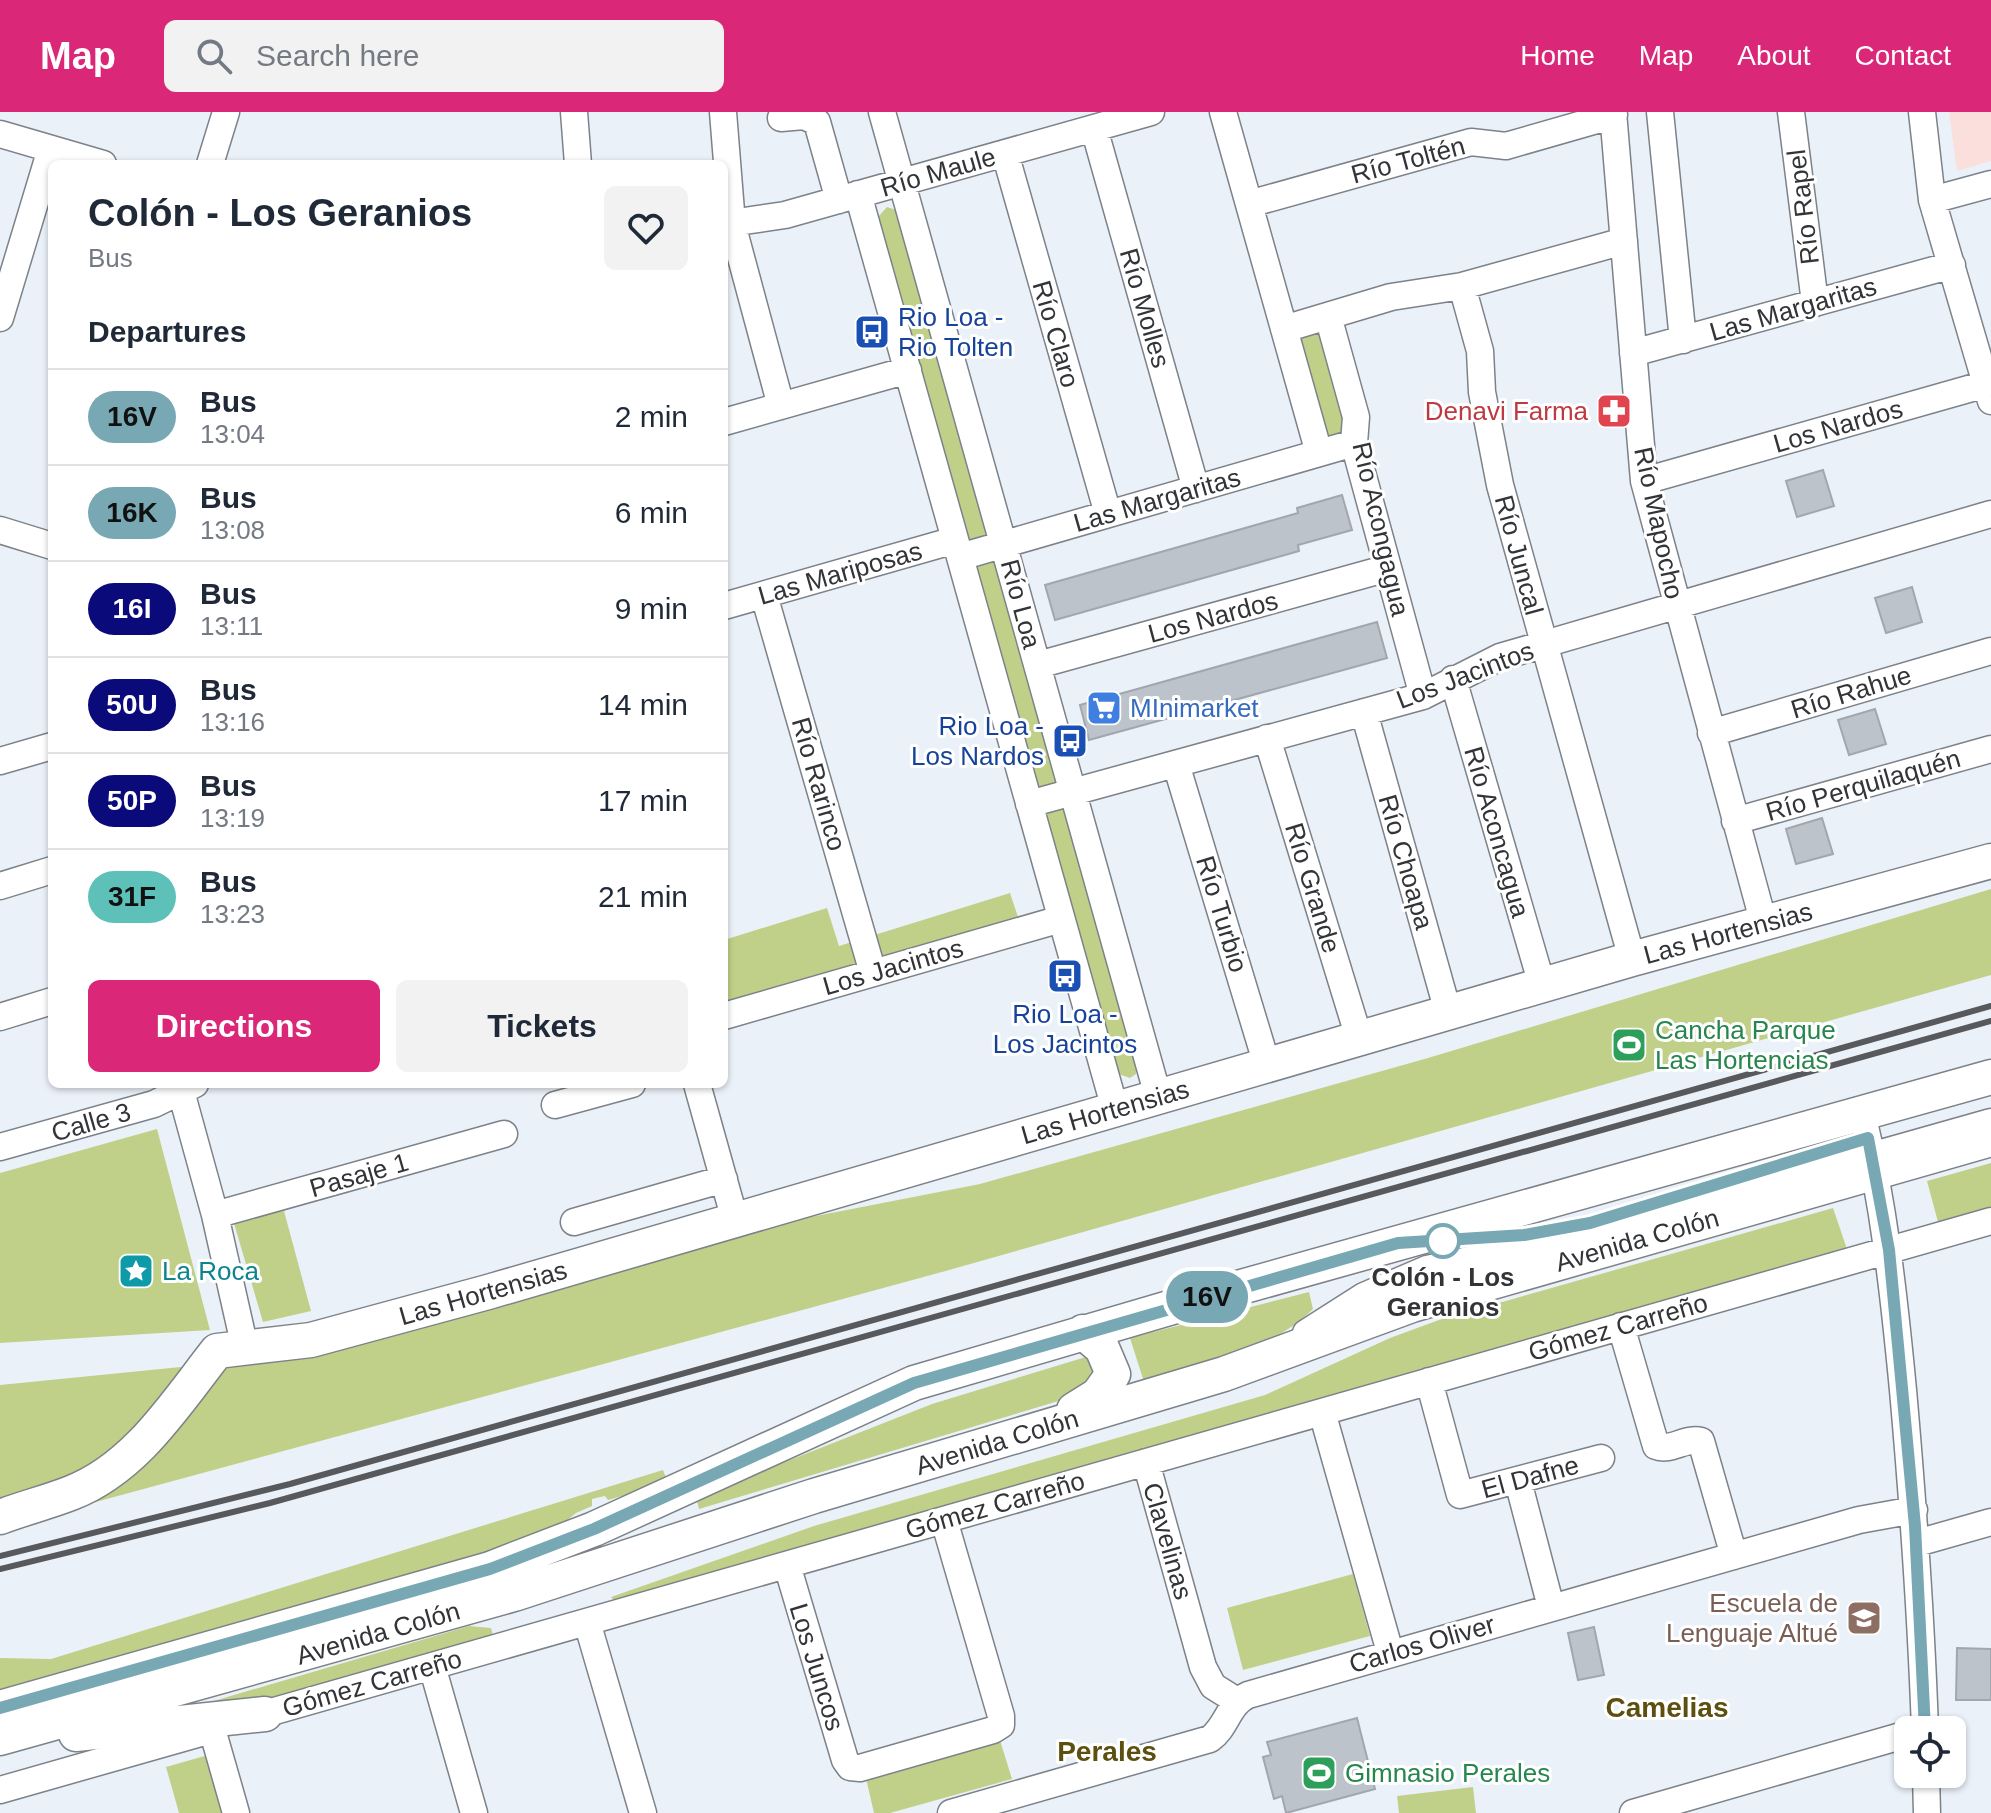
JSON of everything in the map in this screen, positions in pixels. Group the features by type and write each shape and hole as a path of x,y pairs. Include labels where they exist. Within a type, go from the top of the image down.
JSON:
{"main road":[{"name":"Las Hortensias","path":"231,1349 329,1335 1632,959 1991,861"},
{"name":"Avenida Colón","path":"0,1739 501,1597 1040,1428 1224,1374 1869,1144 1991,1077"},
{"name":"Avenida Colón","path":"0,1708 490,1569 594,1529 914,1383 1083,1332 1398,1243 1869,1144 1991,1139"},
{"path":"1040,1428 1098,1395 1108,1386 1113,1374 1108,1356 1083,1332"},
{"path":"0,1517 74,1493 108,1473 138,1449 231,1349"},
{"path":"0,1739 265,1714"}],"street":[{"path":"211,160 226,112"},
{"path":"574,112 578,160"},
{"path":"723,112 725,160"},
{"name":"Río Loa","path":"882,112 1158,1096"},
{"name":"Río Maule","path":"728,224 785,215 1151,112"},
{"name":"Río Acongagua","path":"1223,112 1319,453"},
{"path":"1660,112 1683,340"},
{"name":"Río Rapel","path":"1791,112 1815,303"},
{"path":"1922,112 1932,200 1952,265 1984,348 1989,393"},
{"name":"Río Toltén","path":"1249,204 1471,142 1506,146 1614,114"},
{"name":"Río Mapocho","path":"1614,114 1644,481 1764,924"},
{"name":"Río Loa","path":"781,118 804,116 817,122 849,197 908,370 1115,1109"},
{"name":"Río Molles","path":"1094,128 1196,489"},
{"path":"0,134 89,160"},
{"path":"0,318 51,149"},
{"name":"Río Claro","path":"1005,153 1108,514"},
{"path":"1932,200 1991,184"},
{"path":"728,224 781,406"},
{"path":"1284,329 1391,297 1462,286 1624,241"},
{"name":"Las Margaritas","path":"1633,353 1952,265"},
{"name":"Río Juncal","path":"1462,286 1480,351 1482,392 1500,485 1632,959"},
{"name":"Río Acongagua","path":"1328,316 1356,417 1354,443 1423,696"},
{"path":"728,421 908,370"},
{"name":"Los Nardos","path":"1644,481 1989,393"},
{"name":"Las Margaritas","path":"958,549 1005,544 1354,443"},
{"name":"Los Jacintos","path":"1029,804 1423,696 1483,662 1991,514"},
{"path":"0,530 48,545"},
{"name":"Las Mariposas","path":"728,605 958,549"},
{"name":"Los Nardos","path":"1038,665 1388,568"},
{"name":"Río Rarinco","path":"764,595 873,973"},
{"name":"Río Rahue","path":"1711,733 1991,651"},
{"name":"Río Aconcagua","path":"1453,679 1542,985"},
{"name":"Río Choapa","path":"1364,712 1448,1012"},
{"name":"Río Grande","path":"1267,738 1359,1038"},
{"path":"0,761 48,747"},
{"name":"Río Perquilaquén","path":"1735,821 1991,749"},
{"name":"Río Turbio","path":"1176,764 1267,1065"},
{"path":"0,886 48,871"},
{"name":"Los Jacintos","path":"728,1015 1061,919"},
{"path":"0,1017 48,1002"},
{"name":"Calle 3","path":"0,1147 154,1104 182,1088"},
{"path":"185,1088 215,1215 231,1349"},
{"path":"555,1105 617,1088"},
{"path":"698,1088 735,1220"},
{"path":"1869,1144 1991,1103"},
{"path":"1869,1144 1991,1122"},
{"name":"Pasaje 1","path":"215,1215 504,1134"},
{"path":"1869,1144 1889,1250 1917,1543 1924,1716"},
{"path":"574,1222 724,1179"},
{"name":"Gómez Carreño","path":"0,1790 1991,1221"},
{"path":"1621,1326 1656,1446 1660,1449 1701,1441 1734,1556"},
{"name":"El Dafne","path":"1429,1381 1460,1495 1601,1458"},
{"path":"1322,1412 1390,1652"},
{"name":"Clavelinas","path":"1146,1462 1208,1679 1217,1691 1237,1701"},
{"path":"1518,1481 1551,1607"},
{"name":"Carlos Oliver","path":"1237,1701 1390,1652 1859,1520 1914,1510"},
{"name":"Los Juncos","path":"787,1565 845,1760 850,1767 860,1768 993,1730 1001,1725 1001,1716 944,1520"},
{"path":"1917,1543 1991,1522"},
{"path":"587,1622 643,1813"},
{"path":"432,1666 474,1813"},
{"path":"951,1813 1210,1739 1223,1728 1237,1701"},
{"path":"212,1729 236,1813"},
{"path":"1633,1813 1894,1738"},
{"path":"1926,1788 1927,1813"}],"shaded area":[{"path":"1949,112 1991,112 1991,161 1957,171"}],"green space":[{"path":"887,207 896,210 1137,1063 1136,1074 1130,1078 1116,1073 878,217"},
{"path":"1321,330 1350,415 1343,435 1327,440 1295,337"},
{"path":"1991,889 1991,975 942,1272 33,1519 0,1525 0,1385 302,1355 739,1231 980,1184 1428,1058"},
{"path":"1010,893 1018,917 728,1007 728,939 827,908 839,946"},
{"path":"157,1129 210,1330 0,1343 0,1173"},
{"path":"1991,1163 1991,1207 1938,1222 1927,1181"},
{"path":"1833,1208 1848,1252 616,1603 611,1597 814,1526 1265,1395 1390,1338 1439,1320"},
{"path":"284,1211 311,1311 263,1322 233,1220"},
{"path":"1309,1292 1313,1309 1275,1337 1233,1356 1144,1382 1130,1338"},
{"path":"1089,1356 1099,1373 1085,1393 699,1509 696,1497 932,1404"},
{"path":"663,1470 668,1483 608,1500 605,1496 592,1499 592,1506 576,1513 549,1535 0,1691 0,1658 51,1659"},
{"path":"1353,1574 1370,1636 1243,1670 1227,1608"},
{"path":"469,1626 491,1628 494,1639 291,1698 149,1720"},
{"path":"999,1737 1012,1779 890,1813 874,1813 865,1774"},
{"path":"208,1755 225,1813 179,1813 166,1767"},
{"path":"1473,1787 1476,1813 1399,1813 1397,1796"}],"building":[{"path":"1823,470 1834,506 1797,517 1786,481"},
{"path":"1342,495 1352,530 1298,545 1299,551 1055,620 1045,585 1298,513 1297,508"},
{"path":"1912,587 1922,622 1886,633 1875,598"},
{"path":"1377,622 1387,658 1089,740 1080,705"},
{"path":"1875,709 1886,744 1849,755 1838,720"},
{"path":"1822,818 1833,854 1796,864 1786,829"},
{"path":"1594,1627 1604,1675 1578,1680 1568,1633"},
{"path":"1957,1648 1991,1649 1991,1700 1956,1700"},
{"name":"Gimnasio Perales","path":"1357,1718 1375,1789 1286,1813 1282,1796 1274,1799 1263,1757 1271,1755 1267,1742"}],"railway":[{"path":"0,1556 290,1484 1991,1006"},
{"path":"0,1569 270,1503 1991,1021"}],"bus line":[{"name":"16V","path":"0,1708 429,1589 490,1569 594,1529 914,1383 1398,1243 1524,1235 1575,1227 1868,1138 1889,1250 1915,1526 1925,1716"}],"place":[{"name":"Rio Loa - Rio Tolten","path":"872,332"},
{"name":"Denavi Farma","path":"1614,411"},
{"name":"MInimarket","path":"1104,708"},
{"name":"Rio Loa - Los Nardos","path":"1070,741"},
{"name":"Rio Loa - Los Jacintos","path":"1065,976"},
{"name":"Cancha Parque Las Hortencias","path":"1629,1045"},
{"name":"Colón - Los Geranios","path":"1443,1241"},
{"name":"La Roca","path":"136,1271"},
{"name":"Escuela de Lenguaje Altué","path":"1864,1618"},
{"name":"Gimnasio Perales","path":"1319,1773"}],"district":[{"name":"Camelias","path":"1667,1707"},
{"name":"Perales","path":"1107,1751"}]}
